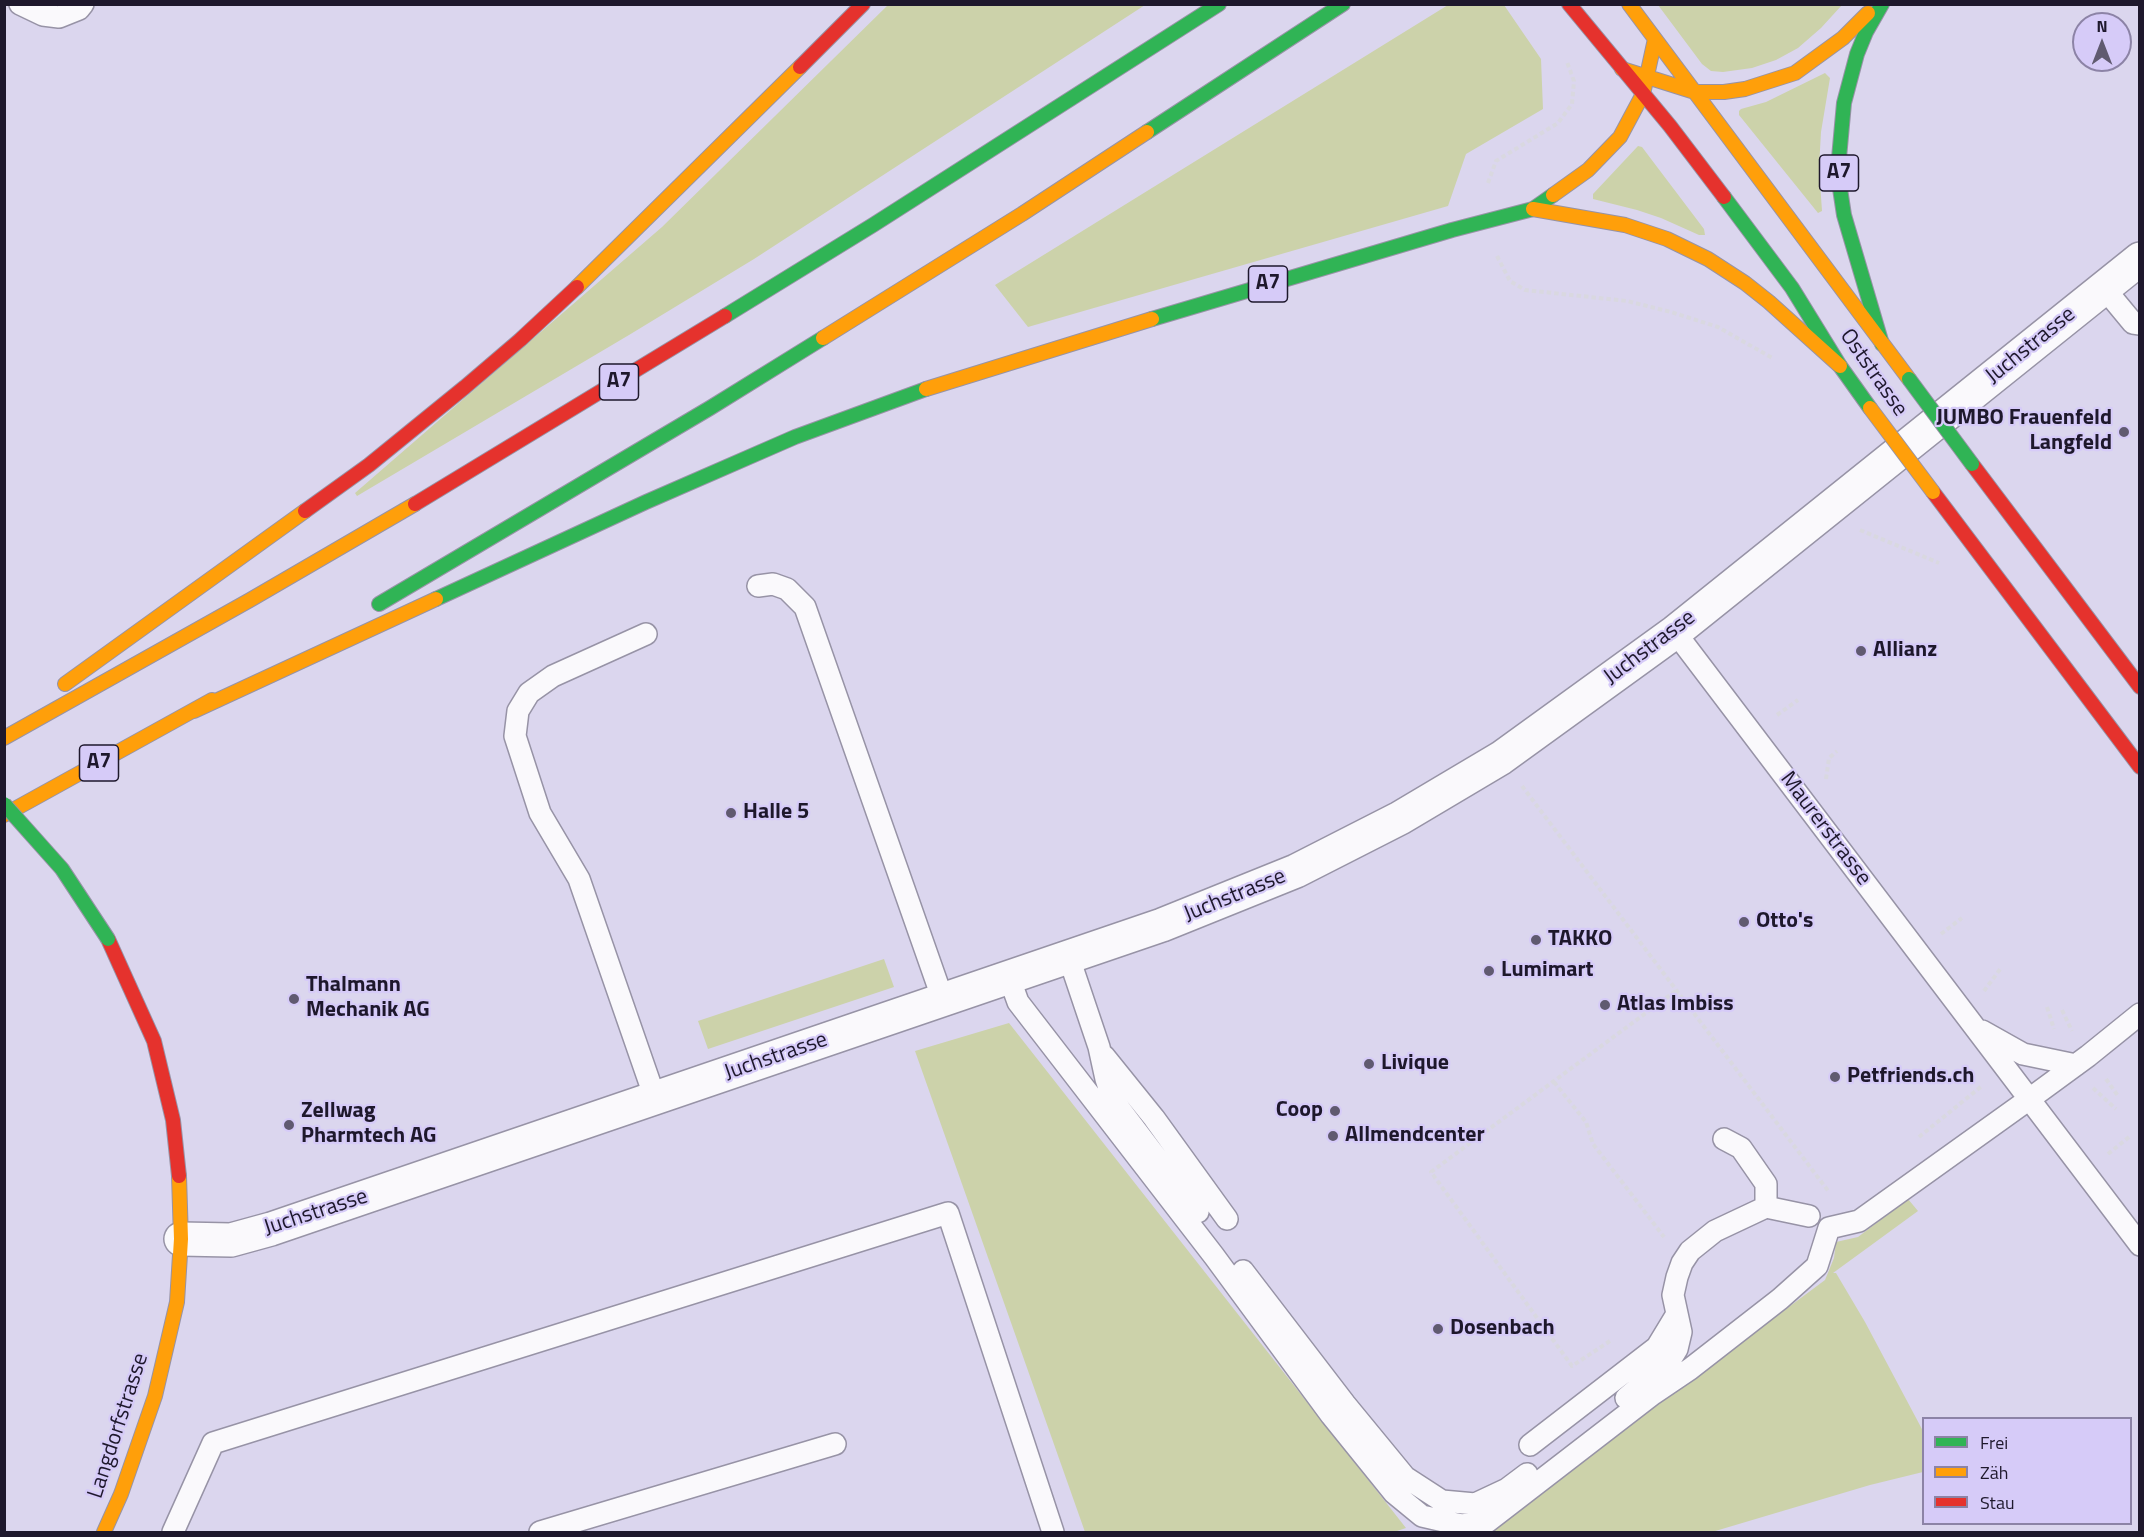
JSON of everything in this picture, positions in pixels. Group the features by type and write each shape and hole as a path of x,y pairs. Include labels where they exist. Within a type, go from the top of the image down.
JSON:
{"main road":[{"path":"52,693 369,465 465,387 537,325 605,261 863,4"},
{"name":"A7","path":"4,738 250,600 637,371 873,225 1219,4"},
{"path":"368,611 710,408 992,233 1343,4"},
{"name":"Oststrasse","path":"1569,4 1643,94 1792,288 1840,366 1870,408 2139,767"},
{"name":"Oststrasse","path":"1629,4 2139,687"},
{"path":"1622,69 1695,92 1724,92 1768,83 1795,73 1830,49 1875,4"},
{"name":"A7","path":"1882,4 1857,54 1844,103 1839,182 1844,215 1882,344"},
{"name":"A7","path":"194,711 646,502 795,437 874,408 1075,342 1452,230 1533,209 1588,170 1620,137 1643,94 1655,39"},
{"name":"A7","path":"1533,209 1624,225 1667,239 1708,260 1745,283 1840,366"},
{"name":"A7","path":"4,815 194,711 327,634"},
{"path":"4,727 33,706"},
{"name":"Langdorfstrasse","path":"4,804 62,869 108,939 154,1041 171,1109 179,1175 181,1239 177,1302 155,1396 121,1494 104,1533"}],"street":[{"name":"Juchstrasse","path":"181,1239 231,1240 271,1229 1068,958 1162,925 1296,872 1400,818 1501,758 1675,632 2139,259"}],"lane":[{"path":"20,4 43,15 59,17 79,9 83,4"},
{"path":"2104,288 2133,323 2139,324"},
{"path":"758,586 773,584 787,589 806,607 944,1000"},
{"name":"Maurerstrasse","path":"1675,632 2139,1245"},
{"path":"646,634 553,676 529,693 519,711 515,736 540,813 579,879 655,1098"},
{"path":"1068,958 1099,1047 1113,1100 1345,1404 1405,1477 1442,1501 1475,1504 1507,1489 1611,1410 1669,1362 1677,1349 1681,1332 1673,1295 1677,1276 1690,1251 1715,1231 1766,1207 1809,1216"},
{"path":"1009,977 1018,1002 1214,1256 1331,1414 1394,1493 1422,1516 1461,1525 1487,1521 1780,1299 1817,1266 1829,1228 1859,1221 2076,1065 2139,1014"},
{"name":"Maurerstrasse","path":"1974,1027 2023,1054 2076,1065"},
{"path":"1099,1047 1227,1219"},
{"path":"1724,1139 1742,1148 1766,1184 1766,1207"},
{"path":"173,1533 213,1443 948,1213 1053,1533"},
{"path":"1530,1445 1657,1347 1677,1314"},
{"path":"540,1533 835,1444"}],"path":[{"path":"1487,189 1488,178 1496,161 1558,123 1572,104 1574,81 1564,52"},
{"path":"1497,255 1510,281 1525,290 1627,301 1671,312 1718,327 1778,362"},
{"path":"1861,531 1939,563"},
{"path":"1522,786 1831,1194"},
{"path":"1611,1341 1572,1366 1431,1172 1677,990"},
{"path":"2062,1010 2070,1028"},
{"path":"1916,1140 2004,1067"},
{"path":"2102,1075 2118,1096"},
{"path":"1554,1082 1586,1122 1593,1144 1627,1184 1670,1246"}],"green space":[{"path":"888,5 1145,5 754,259 357,496 355,493 662,227"},
{"path":"1448,5 1504,5 1541,59 1543,109 1466,154 1448,206 1028,327 995,285"},
{"path":"1658,5 1842,5 1798,48 1776,60 1752,68 1723,72 1711,71 1702,64"},
{"path":"1825,73 1830,78 1821,132 1819,168 1822,211 1818,213 1739,115 1739,111 1766,102"},
{"path":"1638,146 1642,147 1704,229 1705,235 1699,235 1637,210 1593,199 1593,194"},
{"path":"884,959 894,987 708,1049 698,1021"},
{"path":"1009,1023 1406,1528 1394,1532 1085,1532 915,1051"},
{"path":"1908,1199 1918,1211 1833,1273 1836,1273 1865,1322 1922,1429 1922,1472 1870,1485 1712,1532 1487,1532 1825,1280 1834,1258 1836,1242 1858,1237"}],"traffic: fast":[{"path":"725,316 873,225 1219,4"},
{"path":"1147,132 1343,4"},
{"path":"1882,4 1857,54 1844,103 1839,158 1839,182 1844,215 1882,344"},
{"path":"1152,319 1452,230 1533,209 1553,195"},
{"path":"1724,197 1792,288 1840,366 1870,408"},
{"path":"379,604 710,408 823,338"},
{"path":"1909,379 1972,464"},
{"path":"436,599 646,502 795,437 926,389"},
{"path":"4,804 62,869 108,939"}],"traffic: slow":[{"path":"1629,4 1909,379"},
{"path":"1622,69 1695,92 1745,89 1795,73 1843,38 1868,13"},
{"path":"1553,195 1588,170 1620,137 1643,94 1655,39"},
{"path":"577,287 800,67"},
{"path":"823,338 1022,214 1147,132"},
{"path":"1533,209 1625,225 1667,239 1708,259 1769,302 1840,366"},
{"path":"926,389 1152,319"},
{"path":"1870,408 1933,492"},
{"path":"4,738 415,504"},
{"path":"65,684 305,511"},
{"path":"194,711 436,599"},
{"path":"4,815 212,700"},
{"path":"104,1532 121,1494 155,1396 177,1302 181,1239 179,1176"}],"traffic: jam":[{"path":"800,67 863,4"},
{"path":"1569,4 1670,126 1724,197"},
{"path":"305,511 369,465 465,387 577,287"},
{"path":"415,504 725,316"},
{"path":"1972,464 2140,687"},
{"path":"1933,492 2140,767"},
{"path":"108,939 154,1041 173,1120 179,1176"}],"place":[{"name":"JUMBO Frauenfeld Langfeld","path":"2124,432"},
{"name":"Allianz","path":"1861,651"},
{"name":"Halle 5","path":"731,813"},
{"name":"Otto's","path":"1744,922"},
{"name":"TAKKO","path":"1536,940"},
{"name":"Lumimart","path":"1489,971"},
{"name":"Thalmann Mechanik AG","path":"294,999"},
{"name":"Atlas Imbiss","path":"1605,1005"},
{"name":"Livique","path":"1369,1064"},
{"name":"Petfriends.ch","path":"1835,1077"},
{"name":"Coop","path":"1335,1111"},
{"name":"Zellwag Pharmtech AG","path":"289,1125"},
{"name":"Allmendcenter","path":"1333,1136"},
{"name":"Dosenbach","path":"1438,1329"}]}
